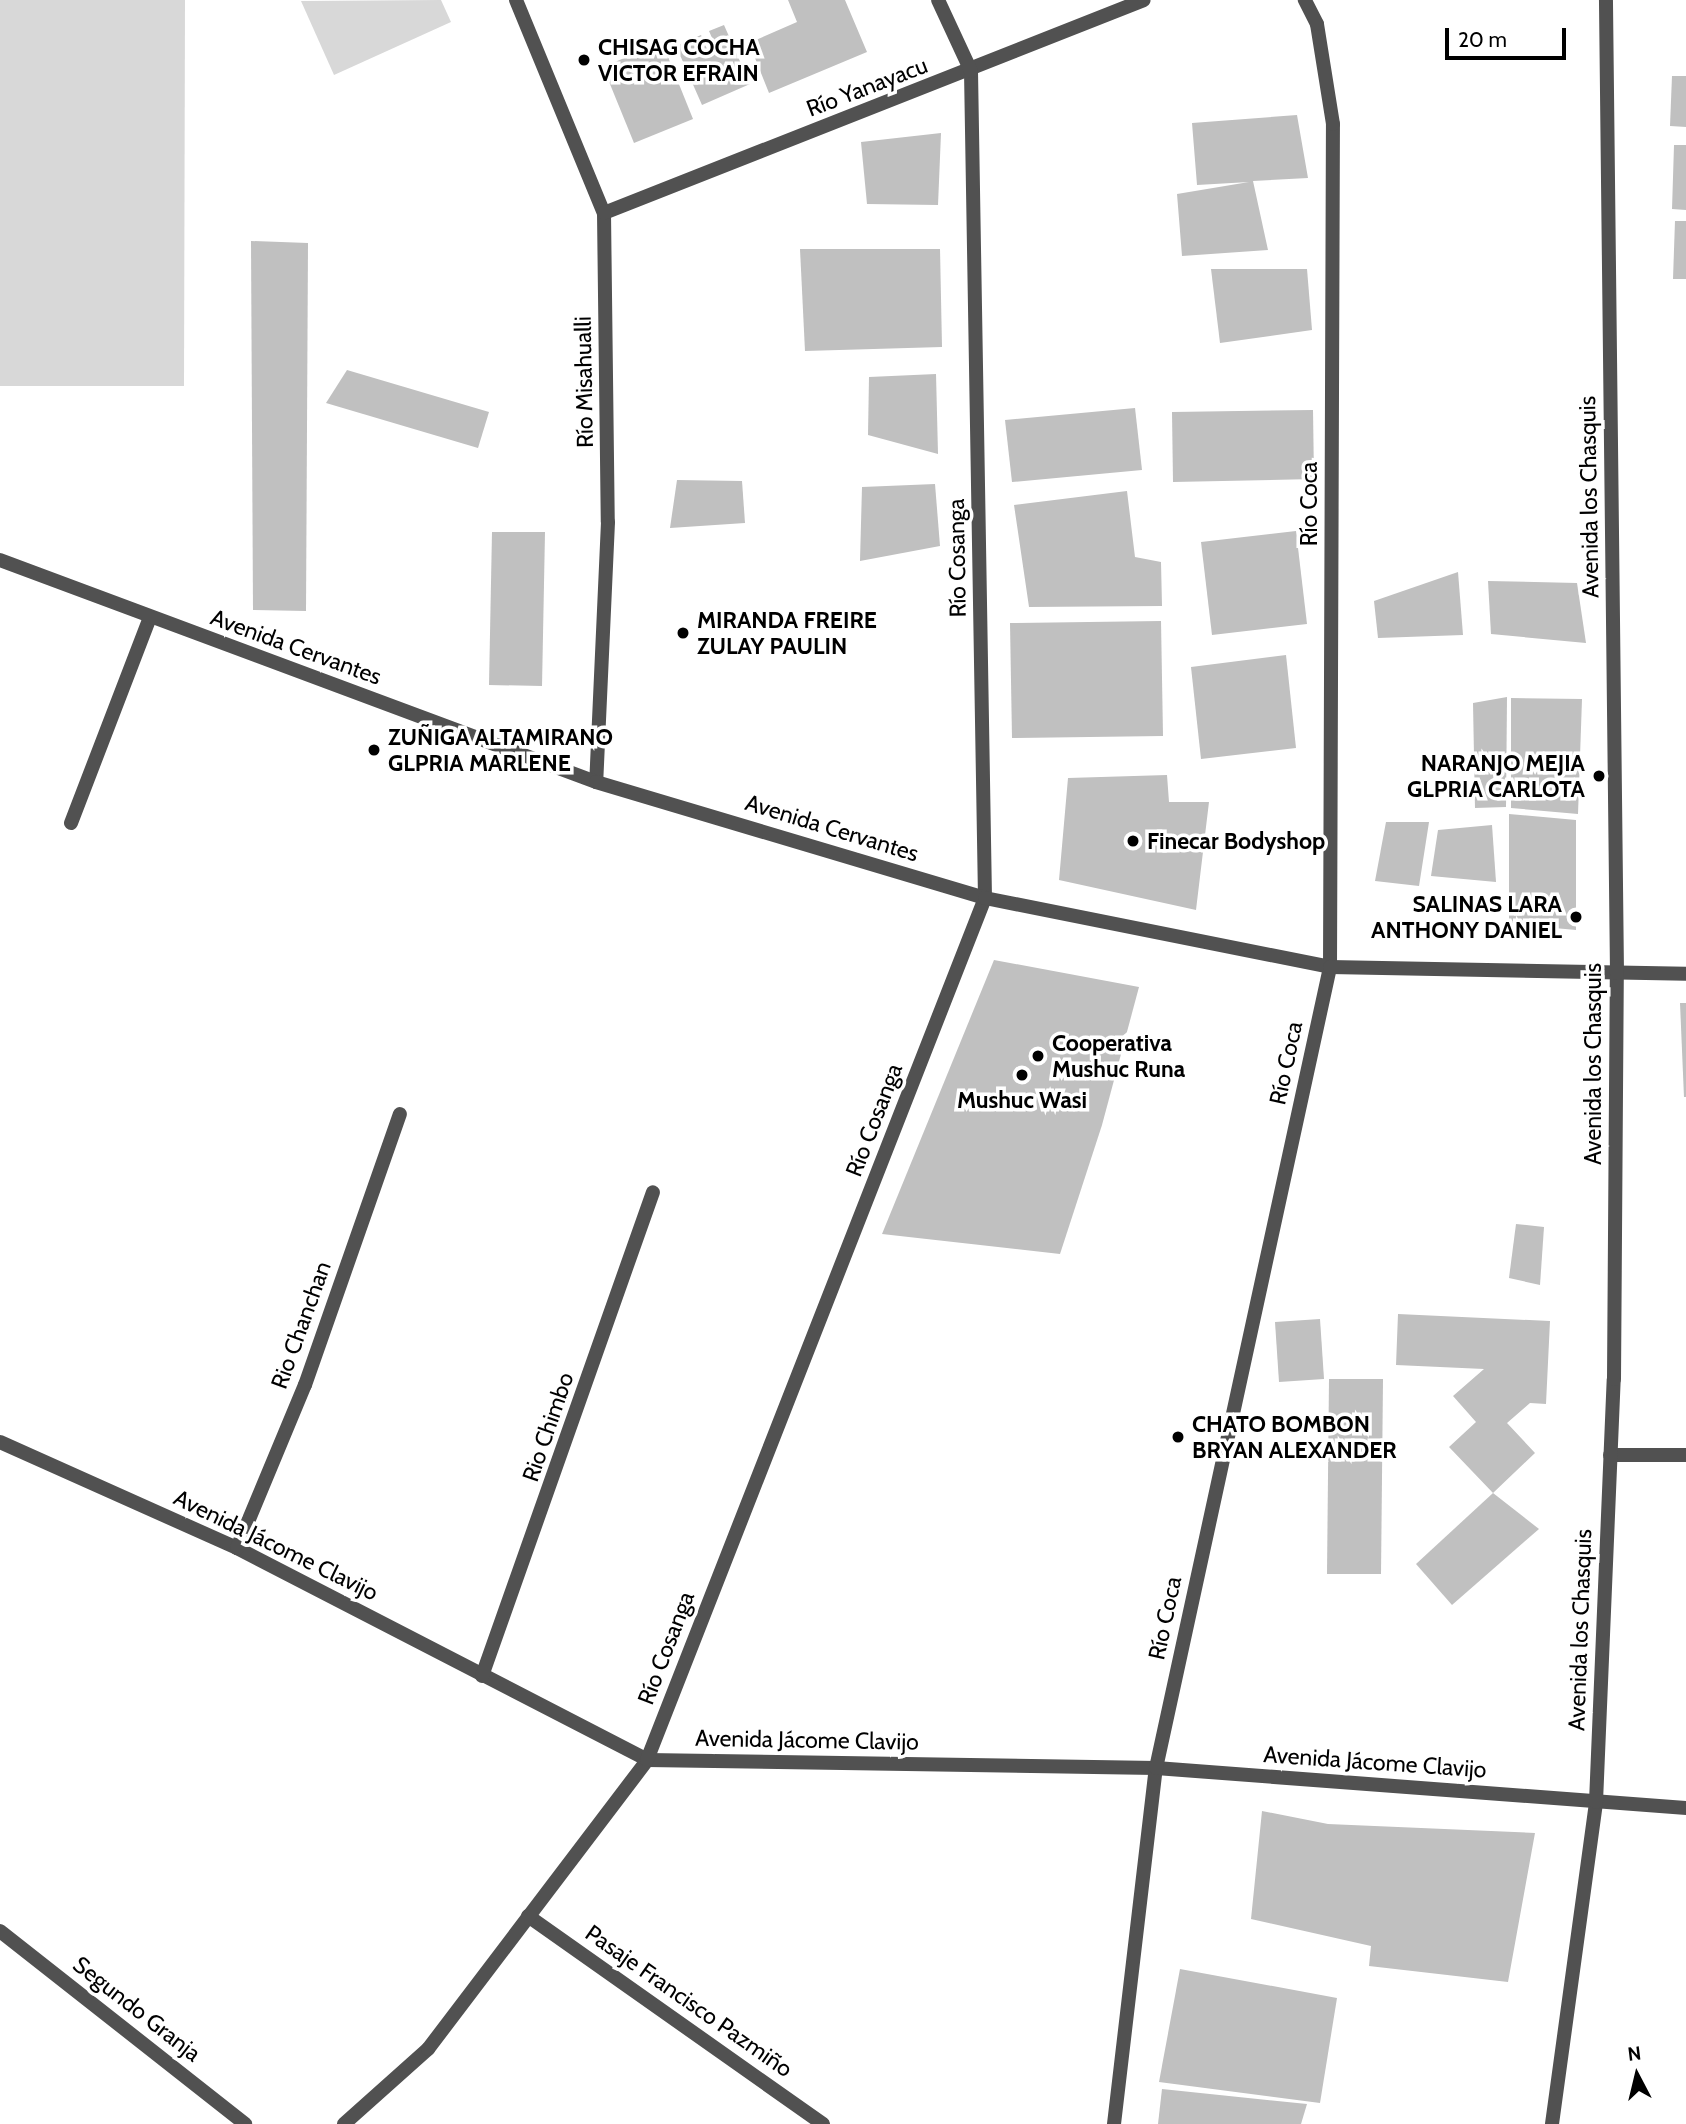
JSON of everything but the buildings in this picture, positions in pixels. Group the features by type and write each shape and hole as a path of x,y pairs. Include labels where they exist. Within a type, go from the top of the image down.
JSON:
{"street":[{"name":"Río Misahualli","path":"516,0 604,213 608,522 596,782"},
{"name":"Río Cosanga","path":"344,2124 428,2049 647,1760 985,898 971,71 938,0"},
{"name":"Río Yanayacu","path":"604,213 971,71 1144,0"},
{"name":"Río Coca","path":"1114,2124 1156,1768 1330,967 1333,124 1317,24 1305,0"},
{"name":"Avenida los Chasquis","path":"1552,2124 1596,1802 1609,1455 1617,973 1606,0"},
{"name":"Avenida Cervantes","path":"0,560 596,782 985,898 1330,967 1686,974"},
{"path":"71,823 150,617"},
{"name":"Rio Chanchan","path":"237,1548 305,1385 400,1114"},
{"name":"Rio Chimbo","path":"482,1676 653,1192"},
{"name":"Avenida Jácome Clavijo","path":"0,1442 237,1548 647,1760 1156,1768 1686,1808"},
{"path":"1609,1455 1686,1455"},
{"name":"Pasaje Francisco Pazmiño","path":"528,1916 823,2124"},
{"name":"Segundo Granja","path":"0,1931 245,2124"}],"shaded area":[{"path":"0,0 185,0 184,386 0,386"},
{"path":"441,0 451,22 334,75 301,1"}],"place":[{"name":"CHISAG COCHA VICTOR EFRAIN","path":"584,60"},
{"name":"MIRANDA FREIRE ZULAY PAULIN","path":"683,633"},
{"name":"ZUÑIGA ALTAMIRANO GLPRIA MARLENE","path":"374,750"},
{"name":"NARANJO MEJIA GLPRIA CARLOTA","path":"1599,776"},
{"name":"Finecar Bodyshop","path":"1133,841"},
{"name":"SALINAS LARA ANTHONY DANIEL","path":"1576,917"},
{"name":"Cooperativa Mushuc Runa","path":"1038,1056"},
{"name":"Mushuc Wasi","path":"1022,1075"},
{"name":"CHATO BOMBON BRYAN ALEXANDER","path":"1178,1437"}]}
